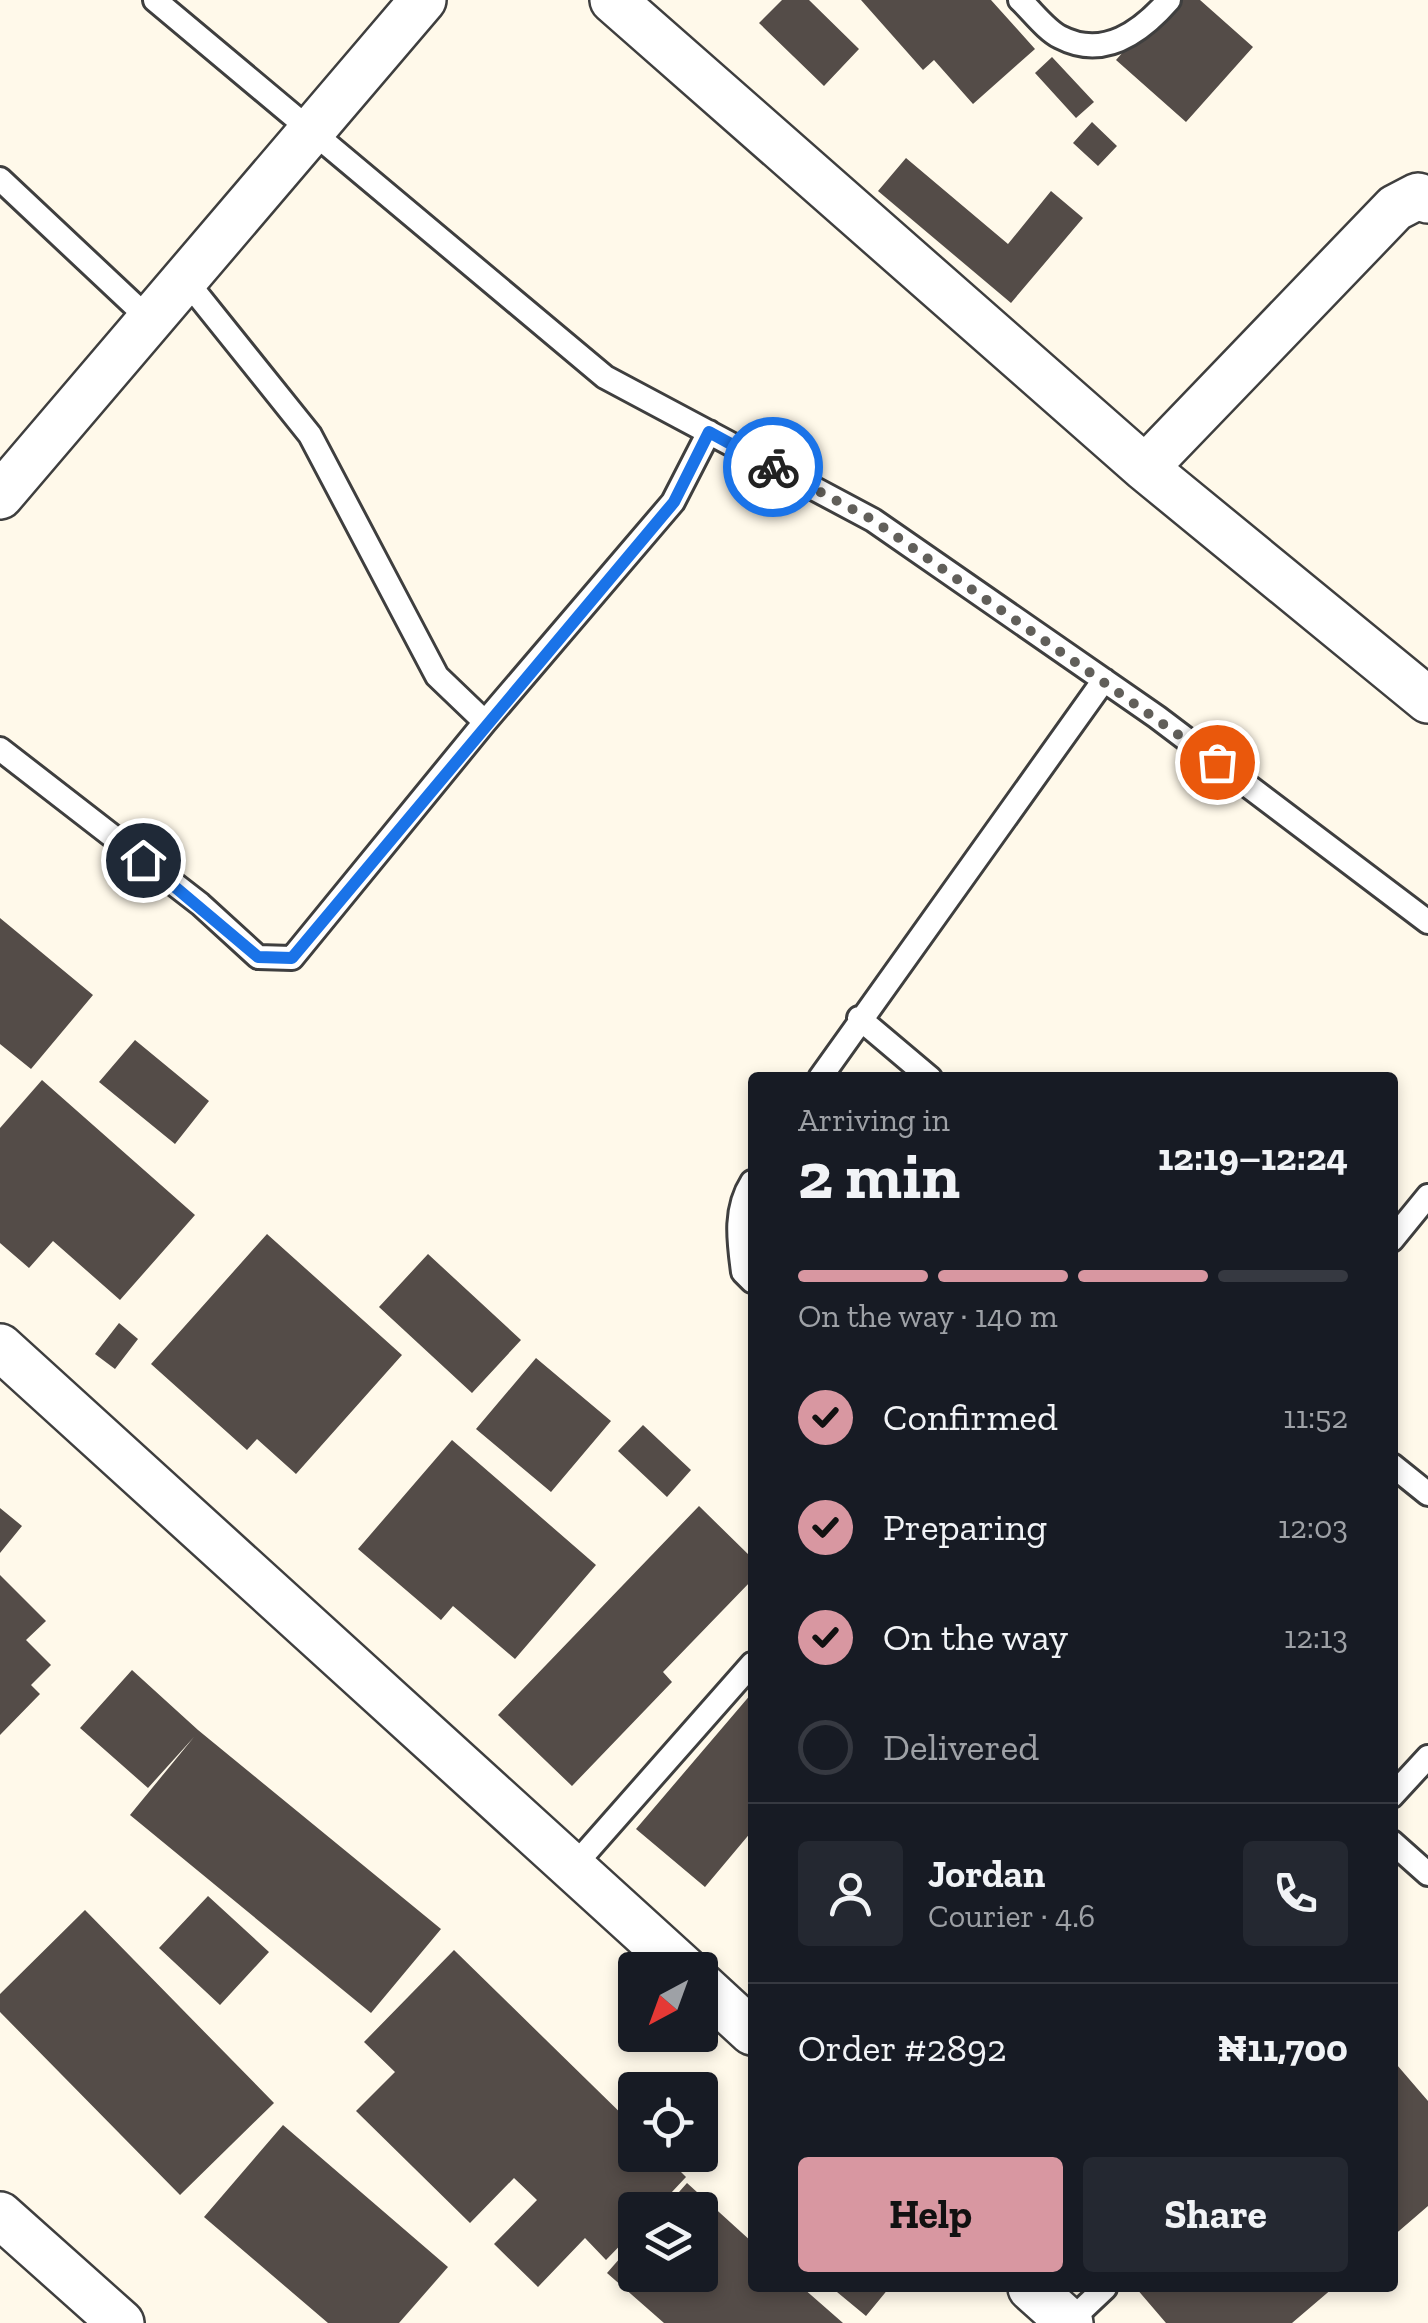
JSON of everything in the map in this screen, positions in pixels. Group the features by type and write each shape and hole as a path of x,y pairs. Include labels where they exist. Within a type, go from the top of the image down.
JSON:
{"street":[{"path":"0,496 423,0"},
{"path":"613,0 1145,468 1428,700"},
{"path":"1145,468 1395,208 1418,196 1428,200"},
{"path":"0,1346 665,1952"},
{"path":"718,2001 748,2028"},
{"path":"0,2215 122,2323"},
{"path":"1035,2292 1069,2322"}],"lane":[{"path":"154,0 605,377 873,520 1104,680 1428,922"},
{"path":"1020,0 1060,38 1090,43 1126,41 1147,26 1168,0"},
{"path":"0,179 149,320"},
{"path":"184,278 310,434 437,676 485,722"},
{"path":"0,749 200,904 258,957 292,958 485,722 674,502 709,432"},
{"path":"824,1072 858,1018 1104,680"},
{"path":"858,1018 923,1072"},
{"path":"748,1188 738,1228 743,1272 748,1277"},
{"path":"1398,1233 1428,1196"},
{"path":"1398,1470 1428,1494"},
{"path":"573,1868 748,1669"},
{"path":"1398,1790 1428,1757"},
{"path":"1398,1847 1428,1874"},
{"path":"1069,2322 1101,2292"}],"building":[{"path":"782,0 809,0 859,49 824,86 759,23"},
{"path":"861,0 991,0 1035,49 973,104 934,60 923,70"},
{"path":"1169,0 1200,0 1253,47 1186,122 1116,60"},
{"path":"1052,57 1094,102 1076,118 1035,73"},
{"path":"1092,122 1117,146 1098,166 1073,143"},
{"path":"906,158 1008,244 1051,191 1083,218 1011,303 878,191"},
{"path":"0,918 93,995 31,1069 0,1044"},
{"path":"135,1040 209,1101 175,1144 99,1082"},
{"path":"42,1080 195,1215 120,1300 53,1241 29,1268 0,1243 0,1128"},
{"path":"267,1234 402,1355 296,1474 257,1439 247,1450 151,1364"},
{"path":"428,1254 521,1340 472,1393 379,1307"},
{"path":"119,1323 138,1339 115,1369 95,1354"},
{"path":"536,1358 611,1421 551,1492 476,1429"},
{"path":"643,1425 691,1470 667,1497 618,1451"},
{"path":"452,1440 596,1565 515,1659 453,1606 441,1620 358,1549"},
{"path":"699,1506 748,1554 748,1584 663,1672 672,1682 572,1786 498,1715"},
{"path":"0,1508 22,1526 0,1553"},
{"path":"0,1575 46,1621 26,1640 51,1665 31,1685 40,1694 0,1735"},
{"path":"132,1670 198,1730 441,1929 371,2013 130,1815 194,1737 148,1788 80,1728"},
{"path":"748,1698 748,1836 705,1887 636,1829"},
{"path":"208,1896 269,1952 220,2005 159,1948"},
{"path":"85,1910 274,2103 180,2195 0,2012 0,1994"},
{"path":"454,1950 618,2110 618,2172 681,2172 686,2177 672,2192 618,2192 618,2248 606,2260 585,2238 538,2287 494,2244 537,2200 514,2178 470,2223 356,2111 395,2072 364,2042"},
{"path":"1398,2066 1428,2101 1428,2206 1398,2232"},
{"path":"283,2125 448,2267 399,2323 328,2323 204,2217"},
{"path":"687,2183 697,2192 679,2192"},
{"path":"718,2211 748,2238 748,2292 808,2292 843,2323 664,2323 629,2292 718,2292"},
{"path":"618,2260 618,2283 607,2273"},
{"path":"837,2292 886,2292 866,2316"},
{"path":"1139,2292 1328,2292 1292,2323 1166,2323"}],"way so far":[{"path":"773,467 873,520 1217,762"}],"route":[{"path":"143,860 200,904 258,957 292,958 485,722 674,502 709,432 773,467"}]}
